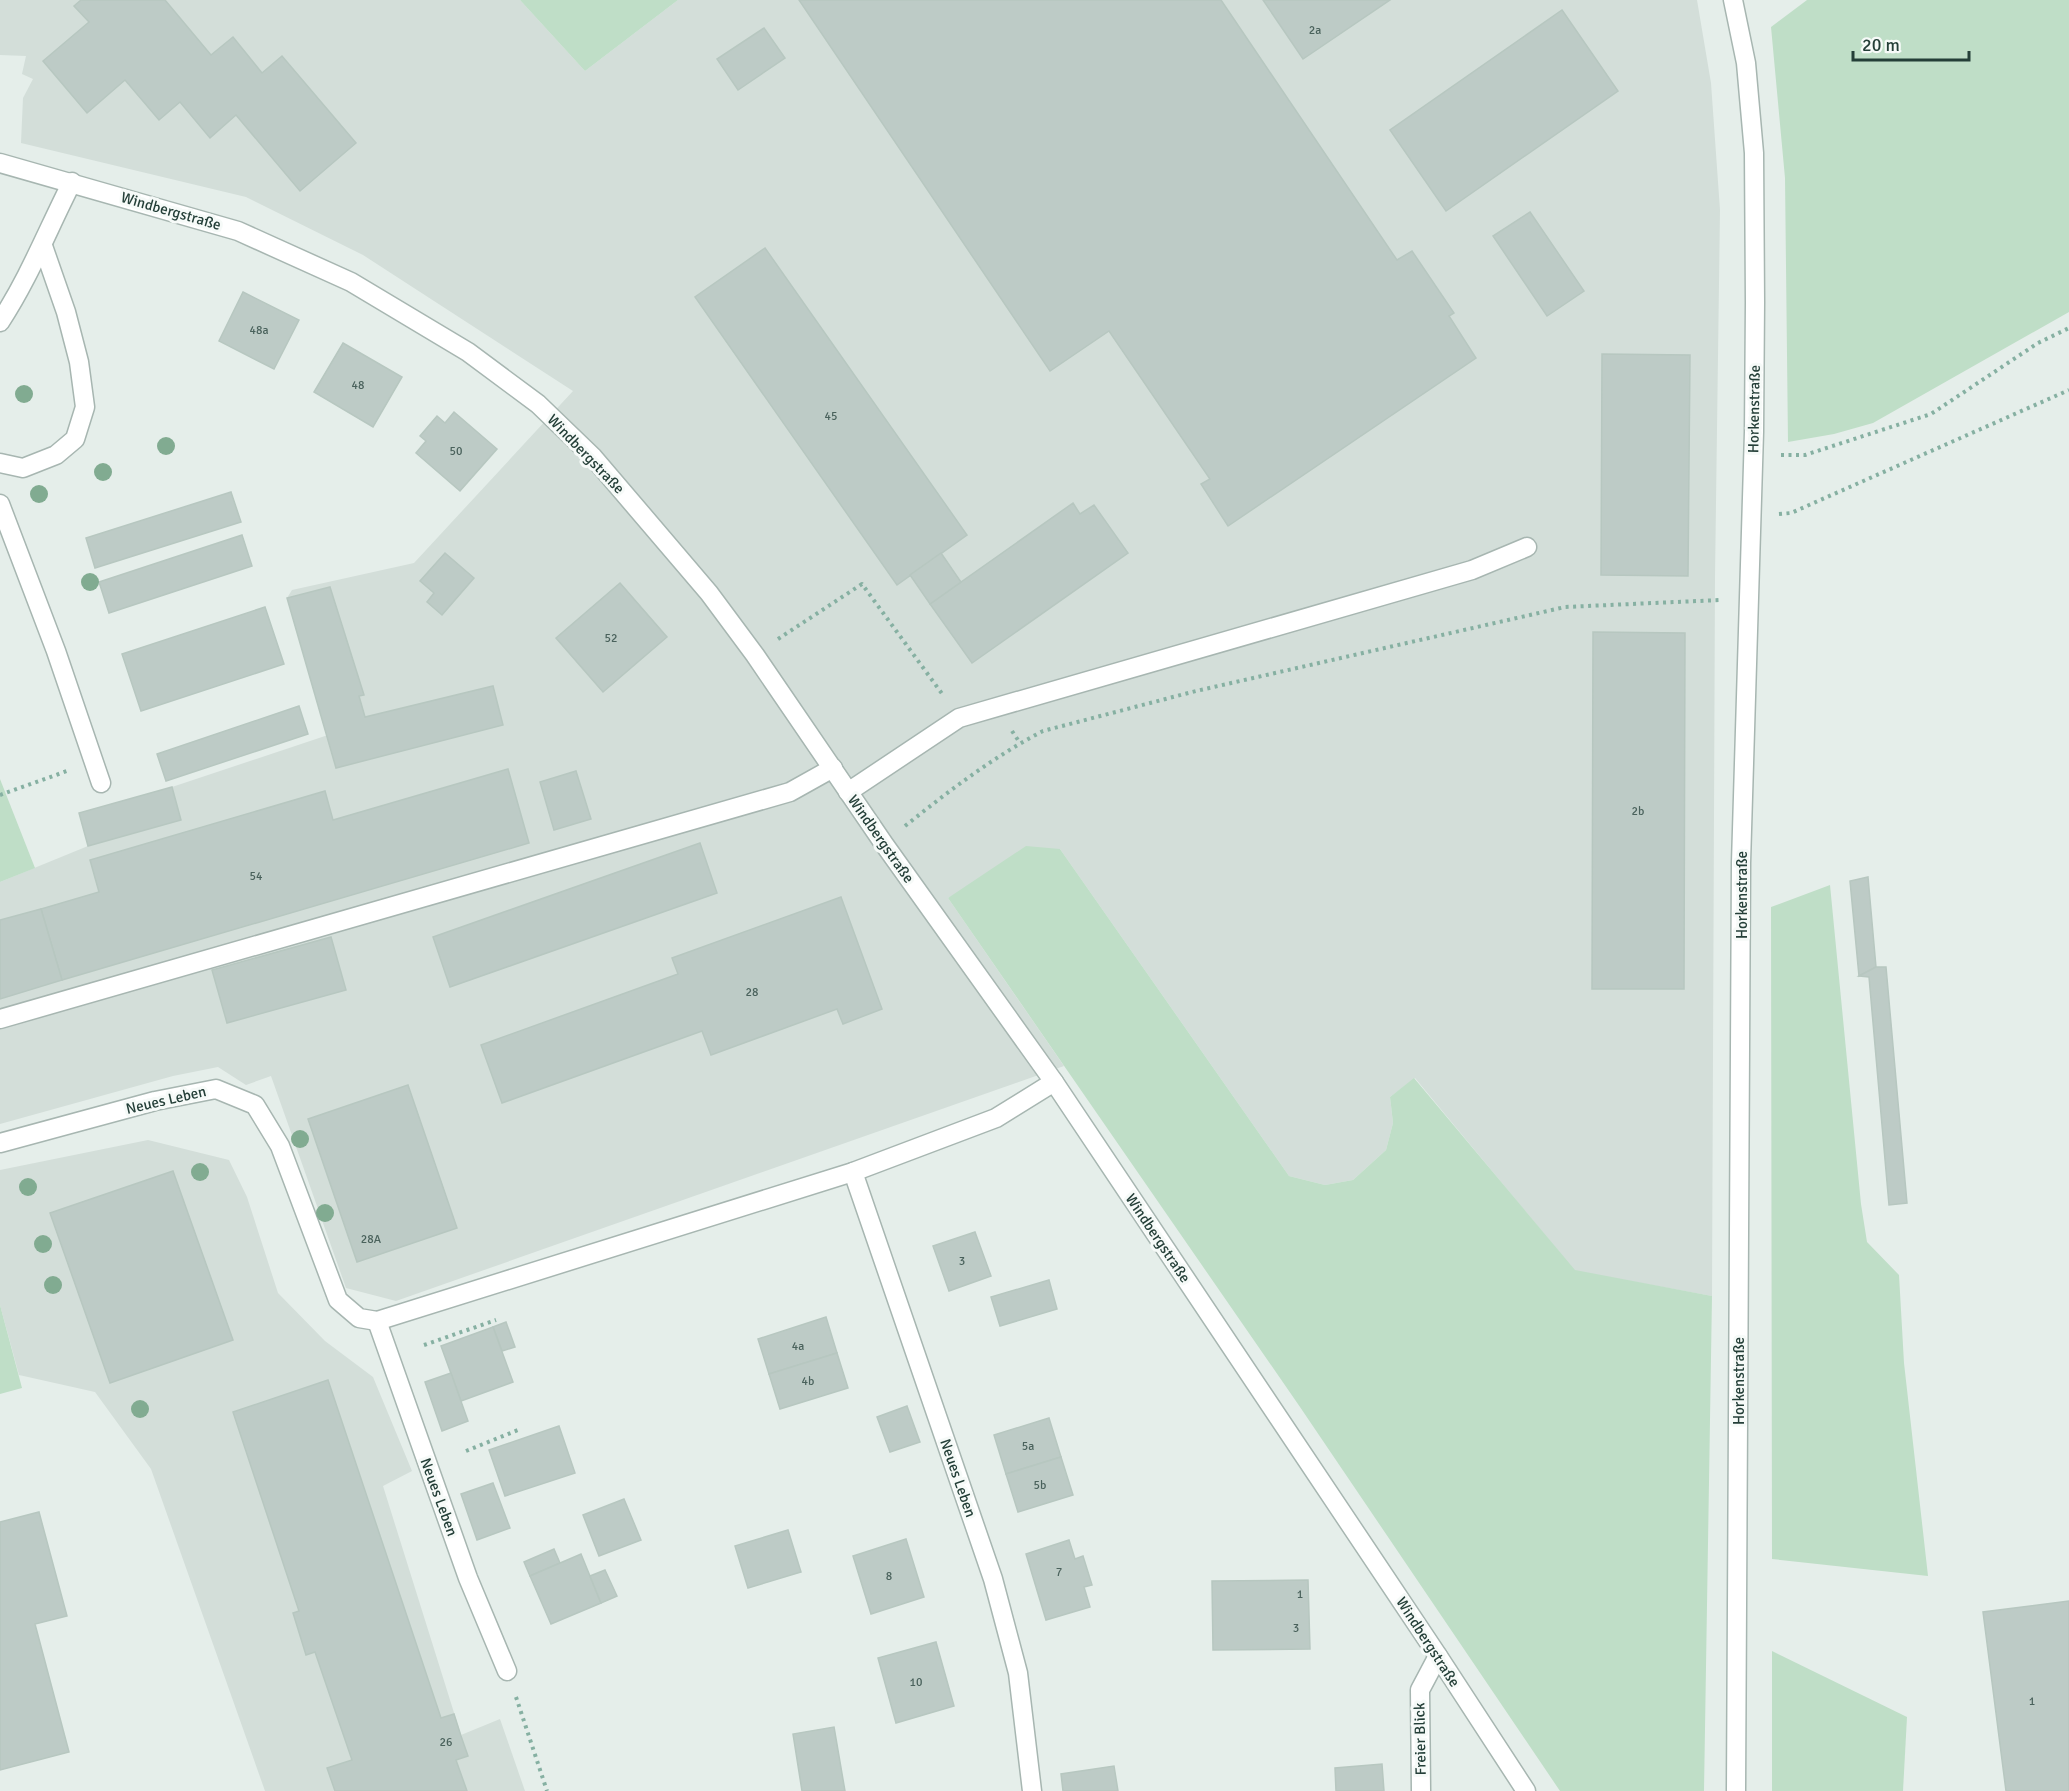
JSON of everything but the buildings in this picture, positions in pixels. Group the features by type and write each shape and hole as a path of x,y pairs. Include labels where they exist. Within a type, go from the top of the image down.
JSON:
{"street":[{"name":"Horkenstraße","path":"1732,0 1746,63 1754,153 1755,302 1752,517 1741,874 1736,1791"},
{"name":"Windbergstraße","path":"0,163 238,231 351,282 468,352 538,404 593,457 709,593 755,655 884,844 1054,1082 1526,1791"},
{"path":"0,322 13,303 43,246 50,226 72,182"},
{"path":"0,463 23,468 56,455 75,439 86,407 79,362 66,312 43,246"},
{"path":"0,504 56,651 101,783"},
{"path":"848,792 959,718 1472,570 1527,547"},
{"path":"0,1018 790,792 832,768"},
{"path":"377,1321 853,1172 996,1118 1054,1082"},
{"name":"Neues Leben","path":"0,1143 155,1101 216,1089 255,1105 280,1146 338,1300 359,1318 377,1321 468,1578 507,1671"},
{"name":"Neues Leben","path":"853,1172 993,1579 1018,1673 1032,1791"},
{"name":"Freier Blick","path":"1421,1791 1420,1690 1438,1656"}],"path":[{"path":"1753,456 1804,455 1931,414 2038,343 2069,328"},
{"path":"1752,517 1791,513 2069,390"},
{"path":"755,655 862,584 959,718"},
{"path":"884,844 956,784 1043,731 1196,691 1565,607 1722,600"},
{"path":"0,795 94,761"},
{"path":"424,1345 496,1320"},
{"path":"466,1451 518,1430"},
{"path":"507,1671 547,1791"}],"shaded area":[{"path":"0,0 520,0 585,71 678,0 1697,0 1711,83 1720,210 1715,577 1712,1296 1575,1271 1415,1078 1390,1097 1393,1123 1386,1150 1353,1180 1325,1185 1289,1176 1060,849 948,898 1064,1066 396,1301 346,1288 271,1076 246,1085 218,1067 173,1076 0,1124 0,882 88,846 181,820 172,787 328,735 287,598 292,590 414,563 573,391 363,255 246,197 21,143 23,98 33,79 22,74 26,56 0,55"},
{"path":"148,1140 229,1160 247,1197 278,1293 325,1341 373,1377 412,1471 383,1486 461,1735 500,1719 525,1791 265,1791 151,1469 95,1392 19,1375 0,1305 0,1170"}],"green space":[{"path":"520,0 678,0 585,71"},
{"path":"1807,0 2069,0 2069,312 1873,423 1834,434 1788,442 1785,178 1771,27"},
{"path":"0,779 35,868 0,882"},
{"path":"1026,846 1060,849 1289,1176 1325,1185 1353,1180 1386,1150 1393,1123 1390,1097 1414,1078 1575,1270 1712,1296 1704,1791 1560,1791 1300,1407 948,898"},
{"path":"1830,885 1861,1204 1867,1242 1899,1275 1904,1363 1928,1576 1772,1559 1771,907"},
{"path":"0,1305 22,1388 0,1394"},
{"path":"1772,1651 1907,1717 1903,1791 1772,1791"}]}
